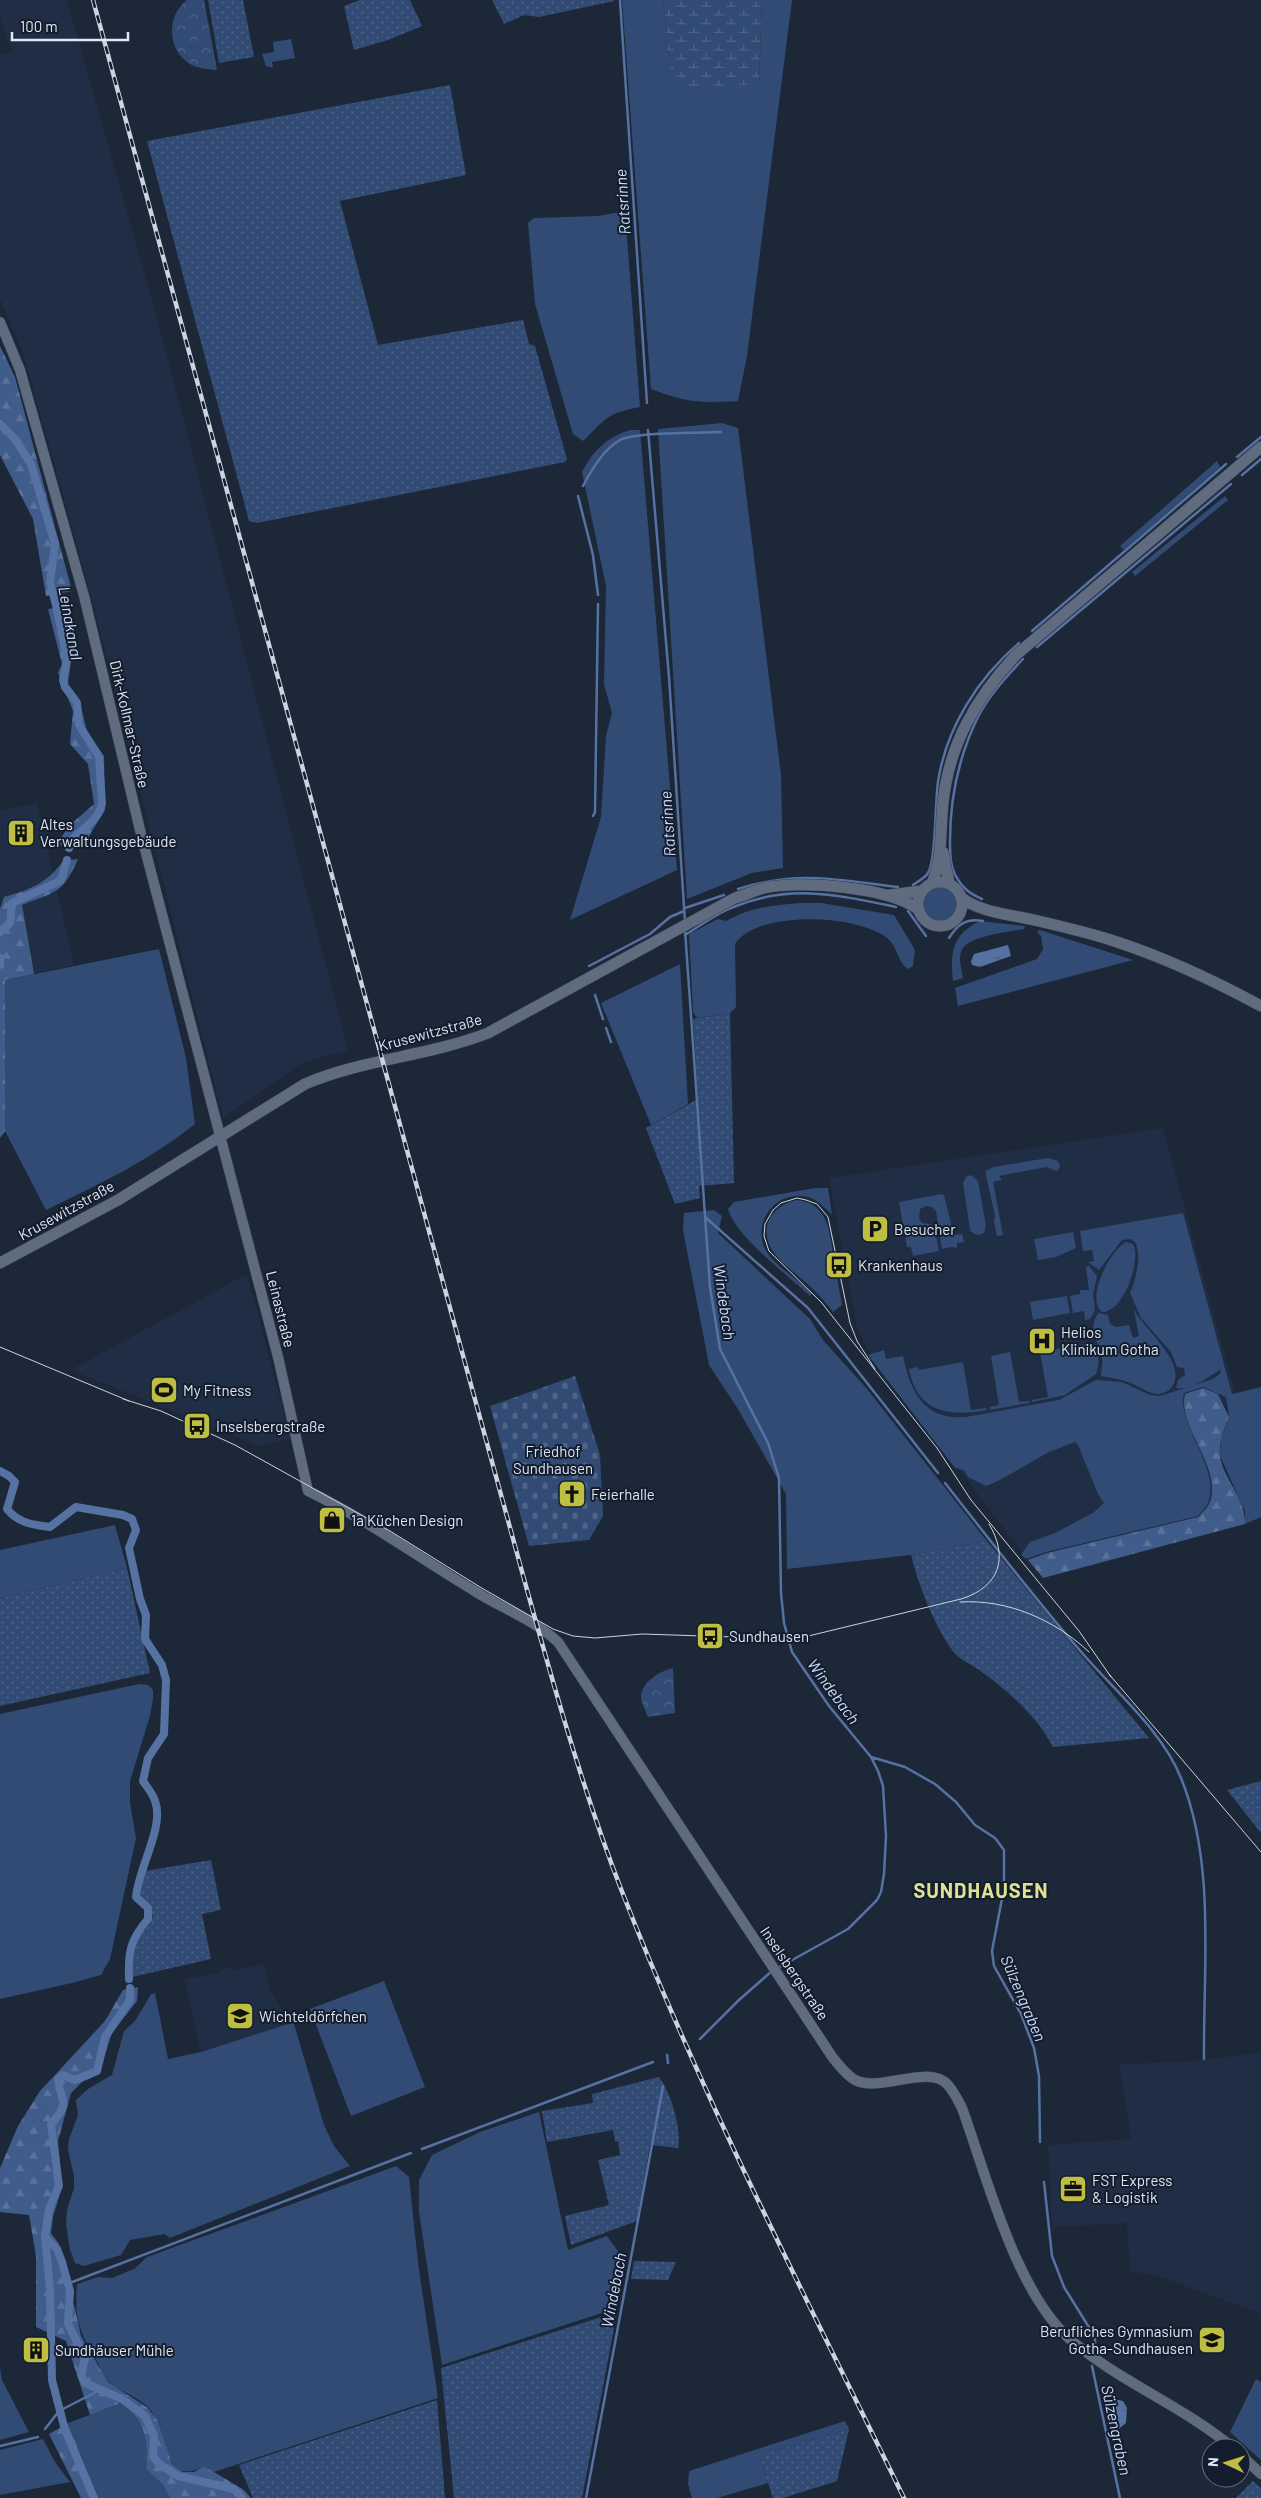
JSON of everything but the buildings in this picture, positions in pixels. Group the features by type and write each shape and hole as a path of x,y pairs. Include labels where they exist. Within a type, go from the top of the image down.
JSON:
{"main road":[{"path":"962,898 960,914 952,922 940,926 926,922 918,909 917,900 921,891 932,883 936,873 941,840 943,804 950,762 964,727 987,687 1016,654 1261,447"},
{"path":"941,840 945,873 949,883"},
{"path":"932,883 949,883 954,886 962,898 969,904 998,913 1064,927 1139,950 1205,977 1261,1006"},
{"name":"Krusewitzstraße","path":"0,1263 118,1200 219,1136 318,1078 338,1071 456,1044 495,1030 679,927 735,898 765,888 818,885 883,895"},
{"path":"883,895 921,891"},
{"path":"883,895 918,909"},
{"path":"960,914 998,913"}],"street":[{"name":"Dirk-Kollmar-Straße","path":"0,322 20,370 82,587 141,834 219,1136"},
{"name":"Leinastraße","path":"219,1136 242,1215 276,1350 308,1491"},
{"name":"Inselsbergstraße","path":"308,1491 374,1528 477,1593 537,1625 558,1642 834,2058 855,2080 874,2083 934,2077 948,2084 962,2108 1018,2260 1043,2310 1057,2327 1097,2360 1172,2405 1219,2438"},
{"path":"1251,2464 1261,2474"}],"shaded area":[{"path":"0,0 67,0 156,314 348,1050 302,1063 223,1118 88,585 23,353 0,299 0,55 12,52 0,18"},
{"path":"37,803 74,965 0,980 0,811"},
{"name":"Helios Klinikum Gotha","path":"1163,1128 1235,1393 1226,1407 1218,1394 1203,1388 1185,1394 1183,1404 1203,1456 1212,1488 1210,1503 1198,1517 1047,1553 1028,1560 869,1352 857,1329 829,1178"},
{"path":"247,1274 291,1439 259,1446 71,1370"},
{"name":"Wichteldörfchen","path":"264,1964 270,1990 291,2023 201,2052 184,1979 220,1973 222,1969 230,1967 231,1971"},
{"path":"1261,2053 1261,2314 1161,2277 1130,2271 1127,2223 1052,2227 1048,2145 1131,2139 1119,2064 1181,2062"}],"green space":[{"path":"187,0 204,0 217,70 200,68 190,64 182,58 173,42 172,33 175,15"},
{"path":"208,0 243,0 254,57 219,63"},
{"path":"360,0 410,0 422,26 388,40 354,50 344,6"},
{"path":"492,0 614,1 539,17 524,15 504,24"},
{"path":"622,0 663,0 670,67 759,84 762,0 792,0 747,356 738,401 694,401 651,389"},
{"path":"663,0 762,0 759,84 685,89 670,67"},
{"path":"291,39 295,58 272,62 273,68 266,66 262,54 274,52 273,42"},
{"path":"450,85 466,175 340,201 378,345 523,320 529,344 535,346 567,459 565,462 257,523 249,521 147,141"},
{"path":"625,211 640,407 620,412 607,418 583,441 573,434 535,304 528,223 534,218 598,216"},
{"path":"0,346 15,377 72,591 46,596 33,519 0,455"},
{"path":"722,423 738,428 781,775 783,868 752,873 687,899 658,429"},
{"path":"630,430 640,430 677,870 570,920 601,817 606,736 612,713 604,684 606,586 582,472 596,451 614,437"},
{"path":"1217,461 1220,467 1124,550 1120,546"},
{"path":"1225,496 1228,500 1135,576 1132,572"},
{"path":"62,607 71,660 68,684 79,699 87,731 104,756 105,810 89,836 89,841 55,846 71,824 94,804 88,764 70,744 73,711 58,673 62,664 48,609"},
{"path":"78,859 62,886 50,894 22,905 34,974 5,980 5,1131 0,1138 0,909 4,897 37,885 51,875 63,861"},
{"path":"940,884 954,890 960,904 954,918 940,924 926,918 920,904 926,890"},
{"path":"802,903 821,903 894,915 915,950 913,966 908,969 904,966 887,938 873,930 854,924 832,920 808,919 764,925 747,933 735,944 736,1007 730,1013 697,1018 693,1012 689,934 718,919 726,921 753,910"},
{"path":"980,921 1025,926 1024,929 990,935 966,945 960,956 963,978 953,981 953,953 958,938 971,926"},
{"path":"1040,930 1133,960 958,1006 955,988 1037,959 1043,949 1041,936 1037,932"},
{"path":"159,949 186,1058 195,1124 142,1160 46,1210 5,1131 5,980"},
{"path":"680,964 688,1104 651,1125 601,1003"},
{"path":"730,1013 734,1183 699,1186 700,1198 675,1204 646,1128 698,1099 693,1019"},
{"path":"1048,1158 1058,1161 1060,1167 1057,1171 1046,1167 999,1176 1002,1180 993,1182 1003,1235 997,1236 995,1216 985,1171 994,1167"},
{"path":"971,1175 978,1181 986,1226 984,1233 979,1235 974,1234 970,1230 963,1183 966,1177"},
{"path":"815,1188 828,1188 832,1215 821,1204 808,1197 786,1198 770,1210 762,1228 762,1238 769,1255 812,1294 810,1296 751,1243 733,1220 728,1209 734,1202"},
{"path":"944,1195 954,1235 962,1234 964,1242 957,1243 957,1248 942,1249 936,1211 932,1207 926,1206 920,1209 919,1218 922,1223 934,1225 939,1251 913,1256 911,1247 907,1247 899,1202"},
{"path":"797,1200 808,1202 816,1207 826,1222 834,1261 827,1263 828,1272 836,1271 842,1305 833,1312 812,1288 786,1266 771,1248 767,1239 766,1231 771,1217 782,1206"},
{"path":"714,1210 722,1216 718,1233 810,1319 823,1340 867,1389 987,1541 911,1555 787,1569 786,1494 738,1409 709,1365 683,1230 684,1213"},
{"path":"1183,1213 1232,1394 1261,1387 1261,1517 1245,1524 1245,1511 1220,1456 1221,1439 1229,1417 1226,1397 1203,1387 1184,1393 1183,1406 1191,1432 1204,1459 1211,1486 1208,1502 1198,1516 1046,1552 1026,1559 1021,1555 1030,1542 1055,1533 1093,1513 1104,1503 1098,1494 1078,1445 1075,1442 1049,1452 986,1486 968,1477 964,1470 955,1468 868,1355 884,1350 886,1359 903,1356 910,1381 921,1401 929,1409 952,1417 966,1417 1059,1400 1096,1380 1122,1382 1150,1395 1160,1396 1186,1388 1176,1388 1178,1380 1185,1375 1184,1368 1177,1367 1171,1352 1141,1318 1130,1293 1138,1261 1135,1242 1130,1239 1122,1240 1099,1270 1088,1262 1094,1261 1092,1250 1083,1251 1080,1231","holes":["1221,1369 1220,1374 1213,1379 1194,1385 1205,1379"]},
{"path":"1073,1232 1076,1248 1056,1257 1038,1260 1034,1239"},
{"path":"1126,1242 1133,1244 1135,1252 1133,1273 1117,1304 1110,1310 1102,1312 1097,1306 1098,1286 1113,1254"},
{"path":"1089,1266 1097,1276 1093,1295 1095,1310 1090,1319 1085,1320 1084,1311 1073,1313 1070,1296 1080,1294 1080,1290 1089,1290 1086,1267"},
{"path":"1067,1296 1070,1313 1033,1320 1030,1302"},
{"path":"1134,1310 1162,1346 1174,1366 1176,1376 1173,1385 1164,1393 1153,1393 1125,1381 1101,1376 1102,1359 1093,1326 1098,1313 1108,1315 1110,1324 1116,1327 1129,1325 1133,1338 1139,1336"},
{"path":"1091,1343 1096,1350 1098,1358 1096,1374 1065,1395 1032,1402 1032,1400 1048,1397 1040,1352"},
{"path":"1010,1352 1019,1402 1029,1401 1029,1403 990,1410 990,1407 999,1405 991,1356"},
{"path":"963,1362 971,1410 986,1408 987,1410 960,1413 948,1412 937,1409 919,1395 913,1384 909,1369 918,1367 919,1370"},
{"name":"Friedhof Sundhausen","path":"575,1376 600,1455 603,1516 589,1540 529,1546 490,1406"},
{"path":"1203,1388 1218,1394 1229,1417 1221,1440 1220,1455 1225,1472 1242,1505 1245,1524 1043,1578 1028,1560 1047,1553 1198,1517 1205,1510 1210,1502 1212,1488 1210,1475 1187,1420 1184,1407 1185,1394"},
{"path":"115,1525 127,1568 0,1598 0,1550"},
{"path":"987,1541 1149,1738 1053,1747 1031,1715 1013,1697 978,1669 955,1654 927,1604 911,1555"},
{"path":"127,1568 150,1673 0,1706 0,1598"},
{"path":"673,1668 675,1713 648,1717 641,1698 644,1687 652,1678"},
{"path":"139,1684 148,1685 153,1690 153,1699 150,1716 130,1781 130,1803 136,1838 110,1959 101,1975 0,1999 0,1714"},
{"path":"1261,1781 1261,1833 1227,1790"},
{"path":"211,1860 221,1910 202,1914 211,1959 132,1977 135,1945 151,1922 152,1917 152,1911 140,1896 145,1871"},
{"path":"384,1981 425,2087 351,2116 310,2009"},
{"path":"138,1987 137,2001 112,2033 99,2074 82,2082 71,2093 58,2141 62,2187 53,2217 51,2233 59,2244 62,2275 75,2308 81,2336 108,2382 148,2408 157,2420 172,2464 183,2472 194,2472 204,2466 244,2490 251,2498 170,2498 163,2485 146,2469 146,2440 136,2417 121,2403 90,2415 66,2341 36,2327 36,2256 29,2215 0,2212 0,2168 18,2126 40,2091 105,2021 123,1990"},
{"path":"155,1993 168,2059 201,2052 291,2023 294,2024 324,2125 334,2146 350,2166 170,2238 165,2234 130,2240 121,2255 84,2266 75,2263 70,2250 66,2224 67,2210 74,2188 74,2176 68,2150 69,2139 78,2115 76,2100 88,2089 112,2075 124,2031 135,2021 151,1994"},
{"path":"659,2077 668,2092 677,2121 678,2148 650,2145 637,2221 571,2245 565,2216 609,2205 598,2160 620,2155 618,2141 615,2142 613,2130 547,2142 542,2111 593,2103 592,2094"},
{"path":"539,2112 568,2250 607,2236 620,2254 617,2291 611,2310 442,2365 419,2212 419,2180 432,2155 480,2132"},
{"path":"396,2166 409,2177 418,2263 438,2398 214,2472 204,2466 190,2471 180,2470 168,2454 155,2417 149,2408 110,2383 103,2374 80,2326 76,2307 77,2284 98,2277 112,2278 134,2269 147,2257"},
{"path":"634,2261 676,2262 668,2280 631,2279"},
{"path":"617,2312 582,2498 454,2498 441,2368"},
{"path":"0,2368 2,2380 29,2432 0,2440"},
{"path":"1256,2379 1261,2382 1261,2460 1251,2451 1251,2438 1237,2438 1230,2432"},
{"path":"437,2400 445,2498 253,2498 239,2465"},
{"path":"122,2403 136,2417 144,2432 146,2440 146,2469 163,2485 170,2498 98,2498 68,2423"},
{"path":"845,2421 849,2429 759,2455 768,2483 717,2498 692,2498 688,2484 689,2471"},
{"path":"68,2423 98,2498 81,2498 49,2434"},
{"path":"849,2429 837,2481 783,2498 773,2498 759,2455"},
{"path":"43,2439 55,2462 70,2482 0,2495 0,2450"},
{"path":"1253,2481 1261,2488 1261,2498 1236,2498 1246,2488 1251,2488"}],"water":[{"path":"1008,945 1011,956 980,967 972,965 971,961 974,954"},
{"path":"1109,2398 1123,2401 1127,2408 1126,2423 1116,2431 1113,2431 1105,2402"}],"waterway":[{"name":"Ratsrinne","path":"620,0 647,403"},
{"name":"Leinakanal","path":"0,424 14,438 31,464 55,544 50,583 67,660 63,680 65,687 77,703 79,725 99,757 102,804 95,818 75,837 69,848"},
{"name":"Ratsrinne","path":"648,430 669,677 685,922"},
{"path":"583,486 603,454 620,440 628,437 653,434 721,432"},
{"path":"1237,457 1261,437"},
{"path":"1242,475 1261,459"},
{"path":"1032,631 1226,464"},
{"path":"1037,647 1231,484"},
{"path":"578,496 593,555 598,595"},
{"path":"593,816 595,812 598,604"},
{"path":"913,885 927,875 931,866 938,782 948,742 966,705 977,688 1019,643"},
{"path":"982,899 962,885 952,865 950,824 954,791 961,759 980,713 1005,678 1023,659"},
{"name":"Leinakanal","path":"0,932 10,923 12,903 58,882 62,877 67,860"},
{"path":"738,889 760,883 799,878 818,878 898,887"},
{"path":"685,935 725,911 752,900 773,896 793,894 834,895 896,907"},
{"path":"685,908 724,895"},
{"path":"589,966 650,934 670,917 684,911"},
{"path":"908,911 926,936"},
{"path":"949,938 963,923 972,920 983,921"},
{"name":"Windebach","path":"685,930 710,1287 720,1349 768,1443 779,1478 781,1593 784,1623 792,1652 829,1706 871,1757 883,1786 886,1836 884,1874 881,1892 877,1900 848,1929 776,1969"},
{"name":"Leinakanal","path":"0,958 0,965"},
{"path":"595,995 603,1019"},
{"path":"606,1028 611,1042"},
{"path":"705,1217 808,1308 938,1473"},
{"name":"Leinakanal","path":"0,1471 15,1482 7,1509 21,1520 50,1527 76,1507 123,1515 132,1519 136,1530 129,1548 140,1599 146,1615 145,1639 162,1665 166,1680 164,1734 148,1758 143,1781 154,1798 157,1811 157,1823 136,1897 148,1908 148,1919 137,1933 131,1947 129,1979"},
{"path":"945,1483 1065,1633 1151,1728 1163,1744 1181,1778 1192,1811 1199,1845 1203,1881 1206,1953 1204,2059"},
{"name":"Sülzengraben","path":"871,1757 905,1767 935,1784 956,1802 975,1825 995,1838 1004,1850 1004,1888 992,1951 994,1966 1021,2014 1034,2048 1039,2076 1040,2142"},
{"name":"Windebach","path":"700,2039 739,2000 772,1971"},
{"name":"Leinakanal","path":"130,1988 130,2000 105,2037 97,2071 75,2080 63,2075 58,2079 64,2102 62,2110 51,2124 59,2186 49,2209 45,2237 57,2249 70,2291 68,2324 85,2358 81,2375 85,2383 122,2399 145,2416 154,2436 153,2456 159,2464 178,2476 234,2489 242,2498"},
{"name":"Windebach","path":"667,2055 668,2063"},
{"path":"422,2149 653,2062"},
{"name":"Windebach","path":"586,2498 663,2086"},
{"path":"67,2284 411,2153"},
{"name":"Sülzengraben","path":"1044,2182 1052,2256 1064,2287 1095,2337 1095,2346"},
{"path":"45,2237 50,2289 52,2380 65,2430 94,2498"},
{"name":"Sülzengraben","path":"1092,2366 1120,2498"},
{"path":"45,2429 59,2411 100,2390"},
{"path":"0,2446 38,2437"}],"tram line":[{"path":"875,1369 857,1341 850,1323 828,1217 817,1204 806,1200 797,1198 781,1203 773,1210 765,1224 764,1236 769,1251 821,1302 937,1448 971,1500 1079,1631 1111,1677"},
{"path":"0,1347 129,1401"},
{"path":"123,1399 161,1411 235,1445 390,1531 480,1587 553,1629 573,1636 595,1638 642,1634 796,1639 961,1599 985,1587 997,1569 999,1548 989,1524"},
{"path":"960,1602 996,1604 1030,1614 1061,1630 1089,1652"},
{"path":"1108,1673 1261,1852"}],"railway":[{"path":"93,0 524,1579 581,1774 607,1851 652,1967 720,2121 904,2498"}],"place":[{"name":"Altes Verwaltungsgebäude","path":"21,833"},
{"name":"Besucher","path":"875,1229"},
{"name":"Krankenhaus","path":"839,1265"},
{"name":"Helios Klinikum Gotha","path":"1042,1341"},
{"name":"My Fitness","path":"164,1390"},
{"name":"Inselsbergstraße","path":"197,1426"},
{"name":"Feierhalle","path":"572,1494"},
{"name":"1a Küchen Design","path":"332,1520"},
{"name":"Sundhausen","path":"710,1636"},
{"name":"Wichteldörfchen","path":"240,2016"},
{"name":"FST Express & Logistik","path":"1073,2189"},
{"name":"Berufliches Gymnasium Gotha-Sundhausen","path":"1212,2340"},
{"name":"Sundhäuser Mühle","path":"36,2350"}],"district":[{"name":"SUNDHAUSEN","path":"981,1890"}]}
